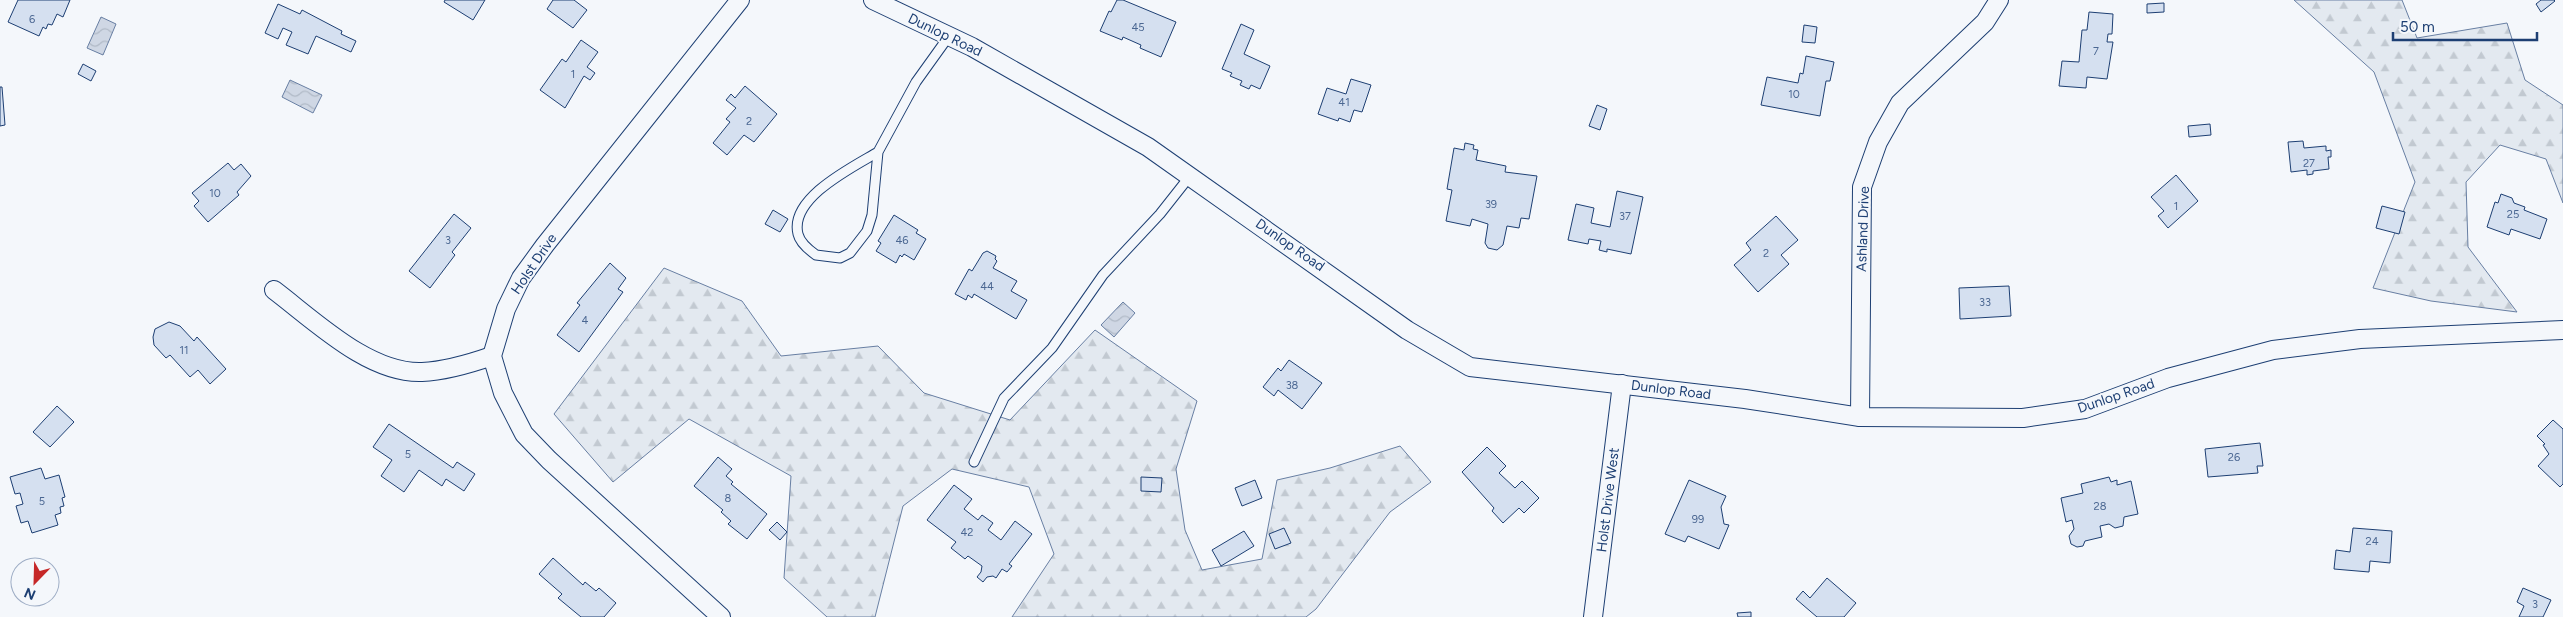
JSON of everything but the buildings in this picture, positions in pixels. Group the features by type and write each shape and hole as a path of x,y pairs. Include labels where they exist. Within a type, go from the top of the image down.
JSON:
{"street":[{"name":"Holst Drive","path":"492,356 506,309 521,278 545,245 740,0"},
{"name":"Dunlop Road","path":"874,0 950,36 1148,147 1407,330 1470,367 1744,399 1860,417 2023,418 2085,409 2168,378 2273,350 2360,339 2563,330"},
{"name":"Ashland Drive","path":"1860,417 1862,187 1878,142 1900,102 1985,22 1999,0"},
{"path":"274,290 355,351 390,368 420,372 457,368 492,356 503,393 524,434 549,460 721,617"},
{"name":"Holst Drive West","path":"1594,617 1622,384"}],"lane":[{"path":"878,152 840,175 819,191 803,208 798,221 798,236 816,255 840,258 850,253 867,230 872,214 878,152 916,82 950,36"},
{"path":"974,462 1004,398 1041,360 1103,276 1160,214 1190,176"}],"green space":[{"path":"2294,0 2402,0 2417,38 2507,23 2525,80 2563,105 2563,203 2546,159 2500,145 2466,182 2468,247 2517,312 2431,301 2373,288 2415,182 2374,72"},
{"path":"664,268 742,301 781,356 878,346 924,393 1010,420 1095,330 1197,401 1176,469 1185,530 1202,570 1262,559 1277,480 1330,468 1400,446 1431,482 1390,512 1316,609 1306,617 1012,617 1054,554 1029,487 952,469 903,506 875,617 827,617 784,578 791,476 689,419 613,482 554,414"}],"water":[{"path":"101,17 116,24 103,55 87,48"},
{"path":"290,80 322,95 313,113 282,97"},
{"path":"1123,302 1135,313 1114,337 1101,325"}]}
